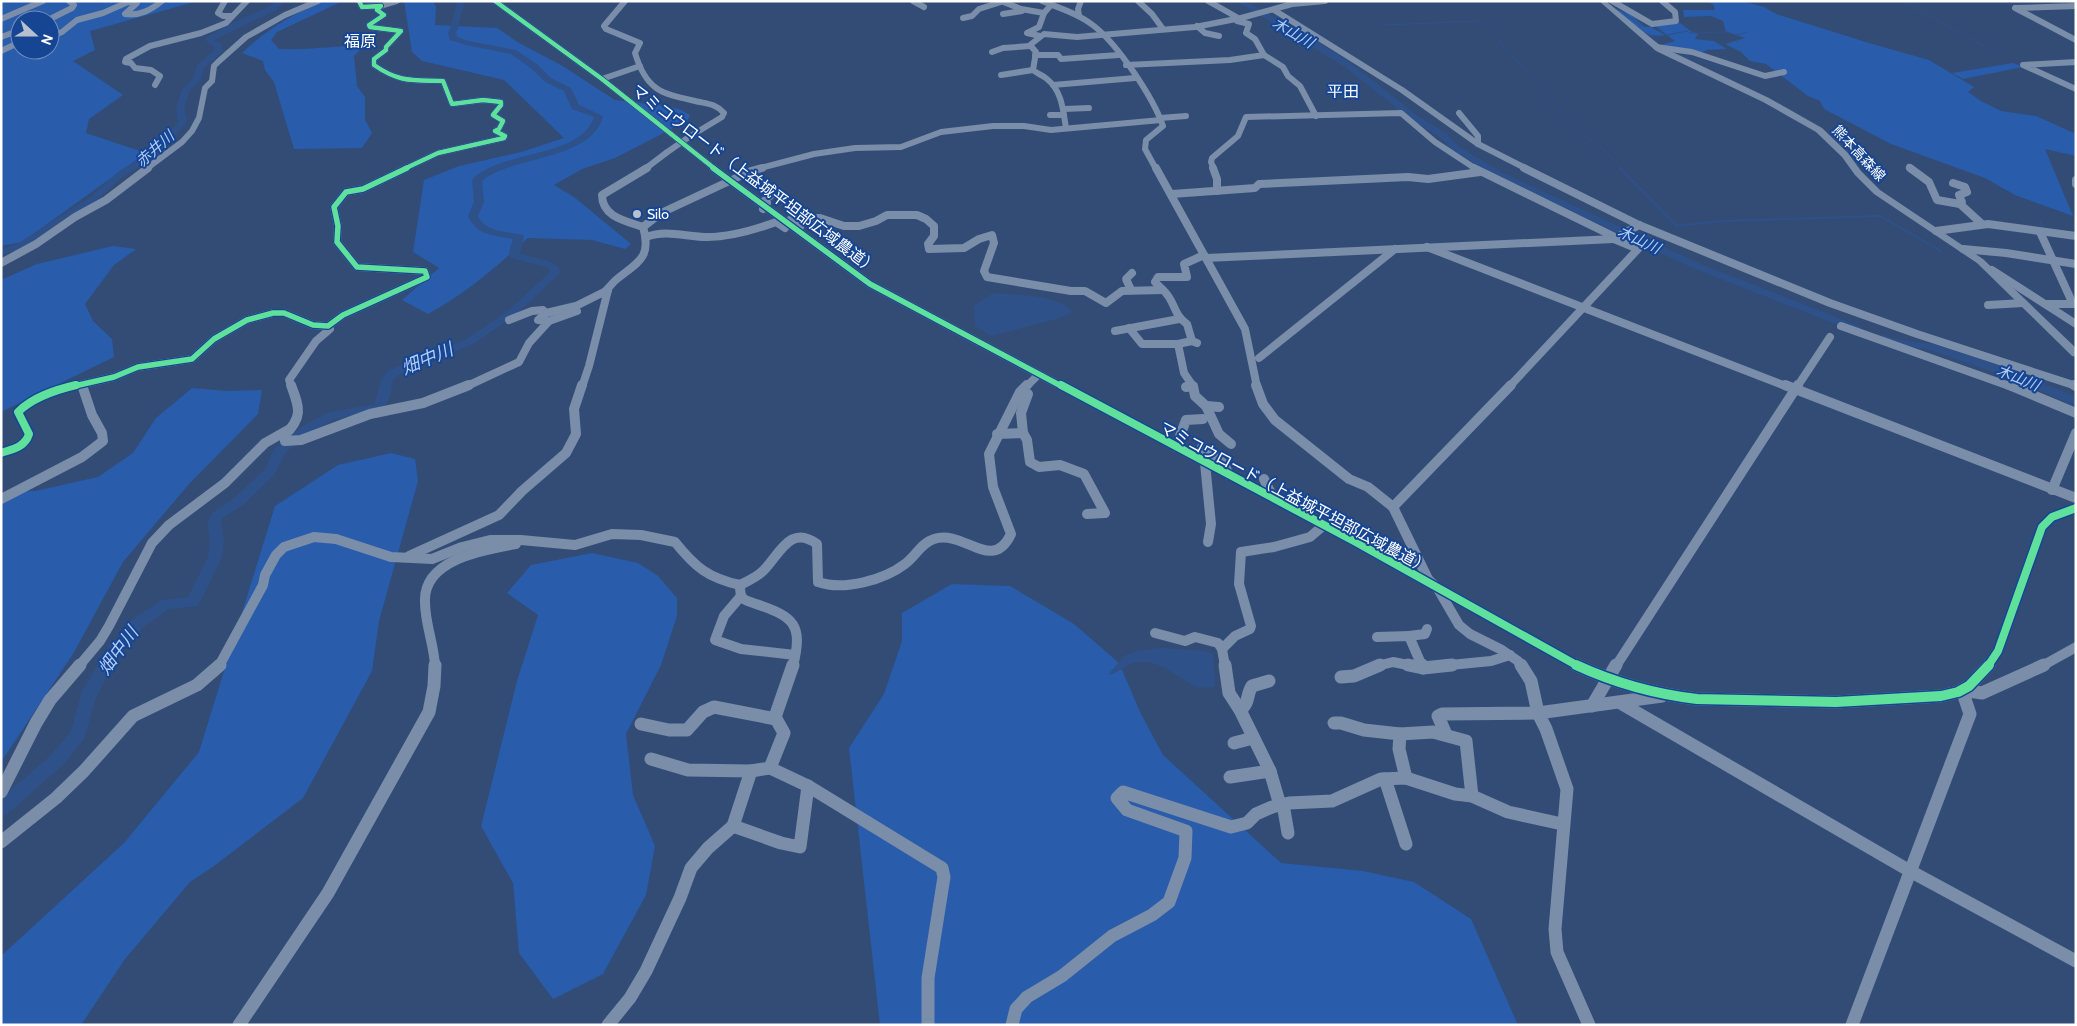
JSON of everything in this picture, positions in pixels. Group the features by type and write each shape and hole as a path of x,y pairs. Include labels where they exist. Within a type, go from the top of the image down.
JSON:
{"main road":[{"name":"熊本高森線","path":"1602,1 1656,47 1766,100 1819,130 1845,154 1858,173 1877,192 1963,249 1984,266 2076,354"}],"street":[{"path":"1,19 43,1"},
{"path":"60,14 72,8 74,5 69,1"},
{"path":"60,33 77,20 102,13 128,2 137,3 125,14 135,15 150,10 162,1"},
{"path":"225,1 218,13 220,15 232,16"},
{"path":"160,77 151,70 135,68 131,63 125,62 126,59 164,41 211,29 226,23 231,20 232,16 247,1"},
{"path":"1,263 30,248 75,217 106,200 165,157 192,131 201,113 205,88 212,81 214,66 246,37 285,15 318,1"},
{"path":"359,1 362,7 381,6 397,1"},
{"name":"マミコウロード（上益城平坦部広域農道）","path":"496,1 602,79 640,111 802,236 870,284 1038,375 1324,525 1571,663 1607,680 1666,696 1698,699 1892,700 1948,695 1962,690 1975,682 1998,651 2042,527 2052,517 2076,508"},
{"path":"625,1 604,26 606,29 640,43 635,53 650,84 657,91 710,104 722,109 724,113 722,117 689,137 644,170 602,195 602,206 608,212 643,227"},
{"path":"913,1 924,7"},
{"path":"964,18 972,16 979,9 1001,1 1025,10 1044,12"},
{"path":"1043,1 1079,16 1103,34 1135,78 1161,119 1162,127 1146,140 1145,148 1245,329 1257,388 1263,404 1275,420 1308,448 1349,479 1368,487 1393,507 1428,579 1438,590 1464,630 1518,661 1531,681 1538,713 1546,729 1567,789 1562,824 1555,929 1557,952 1589,1025"},
{"path":"1079,16 1080,1"},
{"path":"1138,1 1152,14 1163,29"},
{"path":"1208,1 1240,18"},
{"path":"1030,46 1040,36 1047,34 1077,37 1197,26 1228,21 1299,2 1325,1"},
{"path":"1612,1 1652,24 1676,22 1675,12 1662,1"},
{"path":"1040,36 1027,33 1039,27 1044,12 1051,5"},
{"path":"1,453 18,448 27,441 28,434 18,412 22,406 62,388 114,378 138,367 192,359 214,339 234,326 247,320 274,313 284,313 312,325 328,326 343,315 427,277 425,271 415,269 364,268 354,265 337,242 338,226 334,206 336,201 346,192 363,190 438,154 498,140 505,136 494,131 499,129 503,121 494,115 501,105 499,101 483,100 452,104 444,81 400,79 387,74 374,65 374,59 386,50 386,47 401,31 370,27 371,22 384,15 376,10 381,6"},
{"path":"2076,6 2015,8 2076,40"},
{"path":"1003,14 1025,10"},
{"path":"1273,10 1320,37 1402,90 1478,144 1556,185 1639,225 1830,303 1916,334 2076,386"},
{"path":"1228,21 1249,24 1246,33 1255,39 1264,55 1283,67 1288,76 1300,86 1316,116"},
{"path":"1197,26 1205,33 1219,36"},
{"path":"1077,37 1086,42"},
{"path":"992,52 1003,48 1030,46 1036,52 1033,70"},
{"path":"1656,47 1665,46 1680,53 1692,52 1765,76 1784,72"},
{"path":"10,47 1,51 10,52"},
{"path":"1035,55 1058,55 1061,59 1119,55"},
{"path":"1126,65 1172,61 1236,60 1264,55"},
{"path":"2076,62 2023,65 2076,89"},
{"path":"602,79 640,66"},
{"path":"1000,75 1033,70 1044,76 1053,85 1062,100 1066,128"},
{"path":"148,73 160,77"},
{"path":"155,85 160,77"},
{"path":"1053,85 1080,81 1135,78"},
{"path":"1050,115 1084,106"},
{"path":"1218,191 1217,179 1211,162 1212,158 1237,139 1244,127 1246,117 1401,113 1435,142 1480,172 1562,216 1638,250 1451,449 1393,507"},
{"path":"1459,113 1478,136 1478,144"},
{"path":"643,227 660,213 751,171 793,159 855,148 901,147 941,132 993,126 1024,126 1052,130 1186,116"},
{"path":"1909,167 1930,182 1937,200 1960,204 1982,224"},
{"path":"1172,194 1255,188 1259,184 1408,177 1428,179 1480,172"},
{"path":"1953,183 1966,186 1967,192 1959,195 1962,202 1960,204"},
{"path":"770,196 765,200 767,203 763,209 776,222 796,237 806,234 791,219 820,218 844,226 858,226 876,221 887,215 917,215 926,219 934,226 934,236 928,244 929,249 964,248 979,239 992,235 994,243 984,271 988,277 1071,291 1085,291 1106,303 1119,292 1163,290"},
{"path":"646,237 658,232 700,237 745,233 776,222"},
{"path":"1936,231 1982,224 2004,225 2076,236"},
{"path":"1129,328 1142,344 1195,342 1187,324 1179,319 1168,294 1155,282 1158,277 1190,277 1184,264 1205,256 1616,239 1639,225"},
{"path":"328,326 330,329 316,341 289,380 300,409 296,425 284,436 285,441 301,440 363,416 387,409 423,403 477,382 519,362 529,343 547,317 574,312 592,304 608,290 614,281 642,260 648,251 643,227"},
{"path":"2040,232 2074,306 2045,304"},
{"path":"1427,247 2076,498"},
{"path":"1259,358 1396,249"},
{"path":"1963,249 2006,253 2076,264"},
{"path":"1984,266 2075,323"},
{"path":"1132,273 1126,279 1132,290"},
{"path":"407,557 494,519 566,452 576,434 574,409 589,366 608,290"},
{"path":"1988,305 2023,303"},
{"path":"509,320 532,311 544,310 547,317"},
{"path":"1114,331 1179,319"},
{"path":"1841,326 2019,389 2076,413"},
{"path":"1592,706 1794,390 1830,337"},
{"path":"1178,344 1184,373 1189,386 1195,396 1206,406 1219,434 1231,444"},
{"path":"795,655 740,648 719,643 715,640 716,633 740,590 764,571 791,539 802,537 812,540 817,544 818,582 823,586 873,580 886,575 905,564 920,547 930,540 942,537 953,538 982,551 999,549 1009,540 1011,534 993,487 989,454 1020,392 1038,375"},
{"path":"1,499 82,457 103,440 103,435 91,412 90,402 82,385"},
{"path":"1028,394 1021,407 1020,418 1023,433 1027,440 1030,462 1039,467 1060,465 1084,474 1105,513 1087,514"},
{"path":"1206,406 1219,407"},
{"path":"1176,447 1181,437 1183,423 1186,420 1203,419"},
{"path":"1,792 36,723 50,700 100,641 152,543 169,525 225,483 265,443 296,425"},
{"path":"998,434 1023,433"},
{"path":"2052,490 2076,433"},
{"path":"1202,447 1224,464 1229,475"},
{"path":"1206,463 1210,524 1208,542"},
{"path":"1264,479 1273,498"},
{"path":"1222,649 1235,636 1250,629 1251,626 1239,584 1241,552 1274,547 1310,537 1324,525"},
{"path":"4,836 84,771 133,716 197,685 219,666 276,555 284,547 301,540 325,537 346,542 385,556 432,560 462,546 490,540 575,545 612,534 640,535 675,542 690,560 703,571 740,590 744,600 784,615 794,622 798,630 798,647 775,717 784,734 770,768"},
{"path":"239,1025 328,894 429,712 434,694 435,669 426,606 426,586 435,572 457,560 531,541"},
{"path":"1377,637 1425,634 1427,629"},
{"path":"1155,633 1185,641 1194,637 1202,638 1218,643 1222,649 1229,693 1240,710 1270,771 1282,805 1288,833"},
{"path":"1409,636 1423,668"},
{"path":"1852,1025 1970,714 1962,690 1982,693 2032,672 2076,647"},
{"path":"1341,676 1351,678 1390,661 1415,668 1423,668 1447,664 1491,662 1510,655"},
{"path":"1240,710 1249,702 1249,689 1252,686 1269,681"},
{"path":"1445,732 1438,716 1442,714 1538,713 1622,704 1666,696"},
{"path":"1622,704 1910,871 2076,961"},
{"path":"641,724 669,730 687,730 703,712 714,707 776,719"},
{"path":"1334,723 1341,723 1364,730 1400,734 1432,730 1445,732 1466,741 1472,796"},
{"path":"1400,734 1399,749 1406,778"},
{"path":"1234,743 1253,738"},
{"path":"651,759 675,769 710,772 750,771 770,768 840,804 942,868 944,877 928,978 928,1025"},
{"path":"608,1025 630,998 646,970 680,898 691,868 708,848 733,826 750,771"},
{"path":"1230,777 1270,771"},
{"path":"1012,1025 1016,1009 1027,997 1062,976 1112,936 1152,915 1169,902 1185,858 1186,831 1127,810 1117,798 1123,792 1231,827 1247,822 1256,814 1282,805 1332,801 1359,790 1372,782 1406,778 1454,794 1472,796 1508,812 1562,824"},
{"path":"1386,779 1406,844"},
{"path":"733,826 781,844 800,847 808,786"}],"shaded area":[{"path":"1,1 198,1 90,31 95,50 73,61 123,95 89,119 86,133 146,153 22,242 1,246"},
{"path":"323,1 343,1 277,32 271,40 279,49 365,45 354,56 357,86 365,97 365,120 372,133 362,148 294,149 274,82 265,70 263,61 242,53 261,36 280,23"},
{"path":"404,1 433,1 436,7 435,25 497,28 519,43 561,65 615,100 665,106 679,109 690,115 687,121 615,158 582,169 554,185 574,197 631,244 625,249 592,240 528,238 480,279 456,297 428,314 402,300 439,268 413,252 424,180 459,166 521,152 564,138 504,80 422,61 412,52"},
{"path":"1703,1 1741,1 1764,7 1776,14 1929,60 1974,87 1968,92 1981,101 2001,111 2036,116 2076,134 2076,156 2045,149 2073,216 2015,195 1985,178 1891,144 1824,109 1820,101 1808,96 1766,64 1750,61 1741,52 1725,44 1745,38 1726,32 1723,21 1711,16 1684,17 1683,10 1715,10 1713,4"},
{"path":"1616,9 1630,14 1644,27 1651,27 1665,35 1657,36 1644,32"},
{"path":"1680,23 1692,32 1698,33 1695,39 1714,41 1727,49 1707,50 1700,53 1661,45 1675,41 1655,26"},
{"path":"2013,63 2023,67 1963,79 1952,73"},
{"path":"113,246 136,249 114,265 85,304 93,321 112,339 114,357 1,412 1,280 37,264"},
{"path":"993,293 1036,296 1066,306 1072,312 1060,318 991,336 975,326 974,306"},
{"path":"192,388 227,391 262,390 258,414 189,484 123,562 73,654 1,762 1,492 35,491 98,477 133,453 156,418"},
{"path":"391,453 415,459 418,481 379,621 372,671 303,798 190,882 125,959 81,1025 1,1025 1,956 124,843 199,752 275,506 338,465"},
{"path":"592,553 638,563 658,576 677,598 677,616 661,665 626,734 633,795 655,846 646,895 603,974 553,999 519,953 513,883 481,826 517,681 538,615 507,593 531,565"},
{"path":"952,584 1010,586 1074,624 1119,663 1141,714 1163,755 1281,863 1363,871 1414,882 1471,919 1518,1025 880,1025 849,748 884,694 902,641 902,613"},
{"path":"1161,648 1196,650 1213,654 1214,687 1198,688 1165,668 1148,662 1129,665 1108,675 1124,656 1136,651"}],"waterway":[{"name":"赤井川","path":"1,252 21,246 92,200 122,173 153,155 182,123 183,119 180,108 186,89 197,80 200,67 219,51 218,46 210,41 210,39 235,25 273,8 278,4 277,1"},
{"name":"赤井川","path":"278,4 282,1"},
{"name":"畑中川","path":"1,809 56,761 78,734 88,696 111,656 137,624 166,604 193,602 215,557 217,540 214,522 218,515 239,501 270,471 280,451 305,430 331,416 379,407 385,394 386,380 393,373 469,342 512,313 555,273 554,267 550,265 515,256 514,251 519,237 492,232 476,223 473,216 479,202 477,180 492,169 500,166 545,155 568,146 589,132 597,123 599,116 575,107 568,90 548,80 535,67 513,52 466,43 453,38 452,33 457,24 457,12 461,5 457,1"},
{"name":"木山川","path":"1239,1 1304,37 1345,63 1415,118 1444,136 1455,148 1500,175 1699,267 1855,328"},
{"path":"1903,1 1996,53"},
{"path":"1614,5 1641,26 1638,28 1640,29"},
{"path":"1382,25 1481,21 1584,135 1599,146 1622,169"},
{"path":"1657,37 1687,31 1690,33 1727,32 1736,35 1748,32"},
{"path":"1644,33 1659,40 1656,42 1658,44"},
{"path":"1673,53 1725,68"},
{"path":"1620,168 1677,226 1722,221 1880,216 1941,251"},
{"path":"2041,222 2044,231"},
{"name":"木山川","path":"1883,338 1896,343 1929,346 2003,371 2076,402"}],"cycle path":[{"path":"1,453 18,448 27,441 29,434 18,412 27,403 63,388 114,377 138,367 192,359 214,339 247,320 273,313 284,313 313,325 328,326 343,315 427,277 425,271 357,267 337,242 338,226 334,207 346,192 363,189 438,153 504,138 505,136 495,131 499,129 503,121 493,115 501,105 501,102 483,100 452,104 443,81 399,79 387,74 374,65 374,59 386,50 386,47 401,31 370,27 369,25 384,15 377,10 381,6 362,7 359,1"},
{"path":"495,1 602,79 730,181 870,284 1354,541 1571,663 1617,682 1648,691 1697,699 1863,701 1947,695 1958,692 1978,678 1998,651 2042,527 2052,517 2076,508"}],"place":[{"name":"Silo","path":"637,214"}],"district":[{"name":"福原","path":"360,41"},
{"name":"平田","path":"1343,91"}]}
